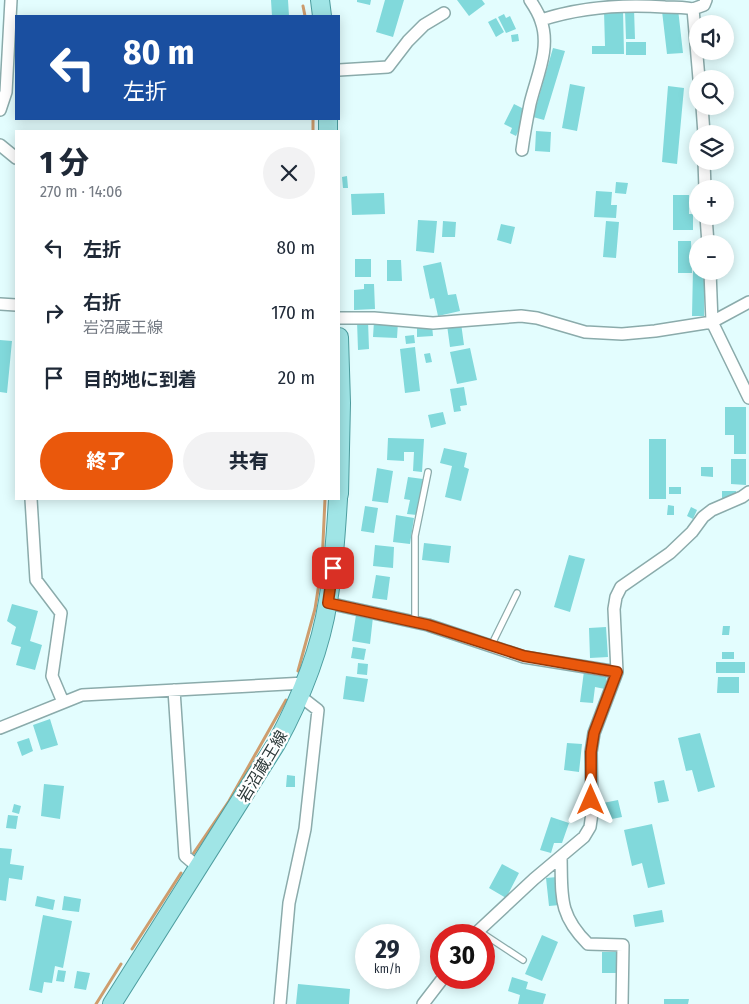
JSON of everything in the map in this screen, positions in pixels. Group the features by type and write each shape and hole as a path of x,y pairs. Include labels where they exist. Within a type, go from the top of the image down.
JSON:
{"main road":[{"path":"320,0 322,15"},
{"path":"340,370 340,448"},
{"name":"岩沼蔵王線","path":"112,1004 199,868 276,744 293,713 318,644 328,603 335,550 338,500"}],"street":[{"path":"0,110 6,92 10,0"},
{"path":"522,150 530,103 542,63 544,34 541,20 530,0"},
{"path":"541,20 592,8 648,6 686,8 704,5 706,0"},
{"path":"686,8 697,70"},
{"path":"340,70 388,67 408,41 424,25 444,13"},
{"path":"0,145 15,157"},
{"path":"710,280 712,322 749,398"},
{"path":"340,318 374,318 433,323 521,316 537,318 585,332 622,334 712,322 749,302"},
{"path":"0,304 15,305"},
{"path":"485,924 584,837 590,827 591,752 594,733 617,672 614,609 616,597 621,587 670,553 692,532 703,517 712,510 749,492"},
{"path":"31,500 36,580 61,613 52,676 63,702"},
{"path":"328,603 415,622 524,656 617,672"},
{"path":"0,728 82,695 174,690 303,689 318,710 305,829 289,903 280,1004"},
{"path":"174,690 185,856 199,868"},
{"path":"561,857 563,907 569,922 577,934 588,944 623,945 622,1004"},
{"path":"423,1004 435,989"}],"lane":[{"path":"415,622 415,536 428,472"},
{"path":"491,646 517,593"},
{"path":"495,943 523,960"}],"building":[{"path":"271,0 288,0 289,15 272,15"},
{"path":"357,0 371,0 370,5 357,2"},
{"path":"385,0 404,0 393,37 376,32"},
{"path":"457,0 482,0 485,4 469,16"},
{"path":"634,9 635,39 626,39 625,10"},
{"path":"678,9 683,53 667,54 662,11"},
{"path":"604,11 623,11 624,54 592,54 592,46 605,46"},
{"path":"504,14 506,18 510,16 516,29 506,33 498,17"},
{"path":"496,18 504,32 496,37 488,22"},
{"path":"518,34 519,41 512,42 511,35"},
{"path":"626,42 646,42 646,55 626,55"},
{"path":"553,48 565,51 544,120 533,117"},
{"path":"570,84 585,87 577,131 562,128"},
{"path":"668,86 684,88 677,164 662,162"},
{"path":"514,104 528,111 516,136 510,133 512,128 504,124"},
{"path":"536,131 551,132 550,152 535,151"},
{"path":"347,176 348,188 343,188 342,177"},
{"path":"616,182 628,183 626,194 615,193"},
{"path":"596,191 612,192 611,205 617,205 616,218 594,217"},
{"path":"384,193 385,214 352,215 351,194"},
{"path":"673,195 689,195 689,225 693,225 693,230 673,230"},
{"path":"418,220 437,221 434,253 416,251"},
{"path":"443,221 456,222 455,237 442,237"},
{"path":"606,221 619,222 616,258 603,257"},
{"path":"501,224 515,227 511,244 497,240"},
{"path":"678,241 689,241 689,273 678,273"},
{"path":"355,259 371,259 371,277 355,277"},
{"path":"387,260 401,260 402,281 387,281"},
{"path":"441,262 448,295 456,294 460,311 438,316 434,298 430,299 423,266"},
{"path":"693,280 705,280 704,316 692,316"},
{"path":"364,284 374,284 375,309 354,310 354,290 364,289"},
{"path":"357,321 368,321 369,349 358,350"},
{"path":"374,321 398,322 397,338 373,337"},
{"path":"461,323 464,345 450,347 447,325"},
{"path":"432,325 433,336 417,337 417,326"},
{"path":"414,335 415,343 406,344 405,336"},
{"path":"0,340 12,341 7,393 0,392"},
{"path":"415,347 420,391 405,393 400,349"},
{"path":"470,348 477,380 457,384 450,352"},
{"path":"430,353 432,362 426,363 424,354"},
{"path":"464,387 467,405 460,406 461,411 454,412 450,389"},
{"path":"725,407 746,407 746,454 734,454 734,435 725,435"},
{"path":"443,412 446,424 431,428 428,415"},
{"path":"388,438 424,439 422,472 413,471 414,452 404,452 404,461 387,460"},
{"path":"649,439 666,439 666,499 649,499"},
{"path":"444,448 467,453 464,467 469,469 461,501 445,497 452,466 440,463"},
{"path":"731,459 746,459 746,485 731,484"},
{"path":"701,467 713,467 713,477 701,476"},
{"path":"377,468 393,471 388,503 372,501"},
{"path":"408,477 423,479 417,515 407,514 410,500 404,499"},
{"path":"669,487 681,487 681,494 669,494"},
{"path":"722,491 736,491 736,498 722,498"},
{"path":"668,505 674,506 674,515 667,515"},
{"path":"365,506 378,508 374,533 361,531"},
{"path":"691,507 697,510 693,519 687,516"},
{"path":"396,515 414,518 410,544 393,542"},
{"path":"424,543 451,546 449,563 422,560"},
{"path":"375,545 394,547 393,568 373,566"},
{"path":"569,555 585,559 570,612 554,607"},
{"path":"376,575 390,577 387,600 372,598"},
{"path":"12,604 38,611 30,641 42,645 35,670 16,665 21,647 11,644 16,627 7,621"},
{"path":"356,615 373,617 370,644 352,641"},
{"path":"723,626 730,626 729,635 722,635"},
{"path":"606,627 608,657 590,658 589,628"},
{"path":"353,647 366,649 364,660 351,658"},
{"path":"722,652 734,652 734,659 722,659"},
{"path":"716,662 745,662 745,673 716,673"},
{"path":"358,663 368,664 367,675 357,674"},
{"path":"584,671 607,674 605,689 595,687 593,703 580,702"},
{"path":"346,676 368,679 364,702 343,699"},
{"path":"718,677 739,677 739,693 717,693"},
{"path":"50,719 58,745 41,750 33,725"},
{"path":"700,733 715,787 698,792 692,770 686,771 678,738"},
{"path":"29,738 33,751 22,756 17,742"},
{"path":"567,743 582,744 579,772 564,770"},
{"path":"287,775 295,776 295,787 286,787"},
{"path":"664,780 669,801 658,803 654,782"},
{"path":"44,784 64,786 60,819 41,816"},
{"path":"618,800 622,817 607,820 603,803"},
{"path":"14,804 21,806 19,814 12,812"},
{"path":"8,815 18,816 16,829 6,828"},
{"path":"551,817 569,823 562,843 554,843 551,853 540,850"},
{"path":"652,824 665,884 648,888 642,863 632,866 624,830"},
{"path":"0,848 12,849 10,864 24,866 22,880 9,878 6,901 0,900"},
{"path":"502,864 519,873 506,898 489,888"},
{"path":"557,877 560,905 549,906 546,878"},
{"path":"37,896 55,900 53,910 35,906"},
{"path":"64,896 81,899 79,912 62,910"},
{"path":"662,910 664,922 635,927 633,915"},
{"path":"43,915 72,921 63,968 55,966 52,983 44,982 42,993 29,990"},
{"path":"542,935 558,942 542,981 525,974"},
{"path":"602,952 618,952 618,973 602,973"},
{"path":"58,970 66,971 64,982 56,981"},
{"path":"77,971 90,973 86,990 74,988"},
{"path":"512,977 528,982 526,989 546,994 543,1004 518,1004 520,995 508,991"},
{"path":"298,984 350,989 349,1004 296,1004"},
{"path":"664,999 689,999 688,1004 664,1004"}],"waterway":[{"path":"303,6 305,15"},
{"path":"313,120 313,130"},
{"path":"298,671 315,609 322,564 325,500"},
{"path":"193,854 229,801 286,700"},
{"path":"132,949 181,873"},
{"path":"96,1004 121,964"}],"route":[{"path":"333,568 328,603 428,625 524,656 617,672 594,733 591,752 591,800"}]}
